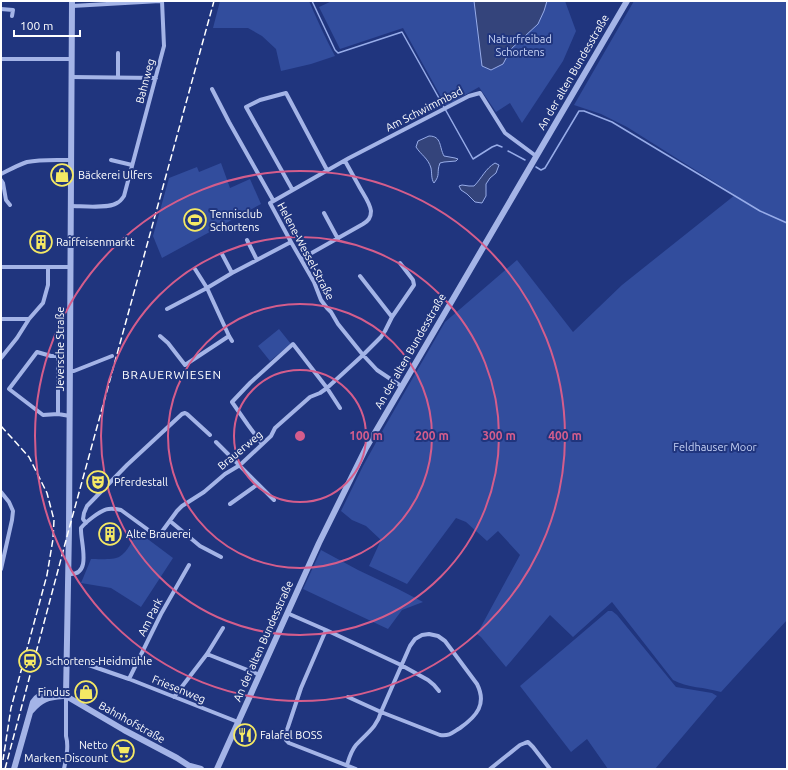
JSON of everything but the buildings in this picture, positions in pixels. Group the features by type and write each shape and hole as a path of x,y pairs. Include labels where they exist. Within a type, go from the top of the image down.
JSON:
{"street":[{"name":"Bahnweg","path":"71,206 107,206 116,204 124,196 164,46 161,1 72,4"},
{"name":"An der alten Bundesstraße","path":"217,769 319,543 366,448 627,1"},
{"name":"Jeversche Straße","path":"66,696 71,371 70,267 72,4"},
{"path":"1,9 13,10 12,16"},
{"path":"118,53 118,78"},
{"path":"1,59 72,59"},
{"path":"72,77 156,78"},
{"path":"212,89 273,200"},
{"path":"292,189 246,107 260,100 286,93 327,170"},
{"name":"Am Schwimmbad","path":"345,161 469,96 480,93 505,133 536,156"},
{"path":"1,174 26,162 43,160 71,160"},
{"path":"111,160 132,165"},
{"path":"301,259 338,239 368,220 371,212 370,207 345,161"},
{"name":"Helene-Wessel-Straße","path":"345,161 292,189 270,203 314,282 321,300 331,312 338,324 377,370 401,386"},
{"path":"1,180 3,183 6,200 10,205"},
{"path":"324,213 338,239"},
{"path":"247,240 257,260"},
{"path":"167,309 291,242"},
{"path":"222,254 232,273"},
{"name":"Brauerweg","path":"86,523 102,510 121,510 158,537 182,506 204,492 225,474 240,464 271,436 275,428 310,397 327,388 381,337 392,317 414,285 413,280 400,263"},
{"path":"1,267 70,267"},
{"path":"1,358 17,338 29,319 43,303 48,285 48,267"},
{"path":"195,269 207,288 232,340"},
{"path":"360,276 392,317"},
{"path":"1,319 29,319"},
{"path":"160,336 168,343 185,365 229,336"},
{"path":"262,444 232,402 250,383 294,344 340,408"},
{"path":"58,414 58,356 51,356 37,352 9,389 43,415 58,414 70,416"},
{"path":"71,371 112,356"},
{"path":"69,574 74,575 84,564 84,550 80,530 86,523 83,519 87,506 127,465 182,414 187,414 210,435"},
{"path":"216,442 240,464 274,500"},
{"path":"230,504 258,484"},
{"path":"1,492 13,510 1,569"},
{"path":"170,521 200,546 221,557"},
{"name":"Am Park","path":"129,679 161,614 189,565"},
{"path":"287,613 401,665 428,680 439,691"},
{"path":"174,697 207,654 223,628"},
{"path":"326,630 300,688 285,736 289,743 356,769"},
{"path":"346,765 356,745 377,723 382,712 401,665 410,646 415,639 422,635 429,634 438,636 445,641 477,684 481,691 482,698 477,713 465,725 446,736 382,712 348,697"},
{"path":"207,654 260,675"},
{"name":"Friesenweg","path":"67,660 80,662 129,679 238,722"},
{"path":"14,769 30,712 44,699 66,696 67,755 64,769"},
{"name":"Bahnhofstraße","path":"66,696 191,767 201,769"},
{"path":"490,769 520,745 528,742 550,769"}],"green space":[{"path":"220,1 309,1 335,56 311,64 281,71 276,49 262,36 248,28 213,28"},
{"name":"Naturfreibad Schortens","path":"332,1 565,1 576,31 563,61 522,123 510,103 496,112 479,87 446,106 403,28 340,49 319,7"},
{"name":"Feldhauser Moor","path":"634,1 787,1 787,620 721,692 684,685 673,680 612,602 573,637 550,615 506,667 477,634 520,555 498,531 487,541 466,522 456,518 407,584 369,566 381,540 366,526 352,520 341,511 363,466 445,322 517,260 573,332 622,285 735,195 627,127 601,114 574,105"},
{"name":"Tennisclub Schortens","path":"221,163 230,188 250,179 261,204 162,258 153,236 169,178 197,167 199,172"},
{"path":"279,329 291,344 270,361 258,346"},
{"path":"137,531 173,558 141,607 111,588 81,583 91,559 110,559 119,557 128,549"},
{"path":"321,550 423,602 402,610 388,629 303,589"},
{"path":"608,611 612,611 617,615 676,687 712,693 717,696 655,769 608,769 587,739 571,752 520,686"}],"shaded area":[{"path":"474,1 547,1 538,24 511,49 503,64 491,70 482,66"},
{"path":"429,136 433,136 438,140 444,156 458,159 456,161 440,163 438,175 434,183 432,180 430,165 416,147 418,141"},
{"path":"495,163 499,165 496,173 486,184 486,196 482,203 475,202 461,190 459,186 474,186"}],"waterway":[{"path":"312,1 335,50 338,53 402,32 473,159 492,147 497,145 502,147"},
{"path":"536,167 541,170 545,168 579,111 584,111 612,122 760,211 787,223"},
{"path":"508,151 525,160"}],"railway":[{"path":"5,769 69,529 214,1"},
{"path":"1,426 29,457 47,493 54,520 53,539 47,575 11,708 3,760"}],"place":[{"name":"Bäckerei Ulfers","path":"62,175"},
{"name":"Tennisclub Schortens","path":"195,220"},
{"name":"Raiffeisenmarkt","path":"41,242"},
{"name":"Pferdestall","path":"98,482"},
{"name":"Alte Brauerei","path":"110,534"},
{"name":"Schortens-Heidmühle","path":"30,661"},
{"name":"Findus","path":"86,692"},
{"name":"Falafel BOSS","path":"245,735"},
{"name":"Netto Marken-Discount","path":"123,751"}],"district":[{"name":"BRAUERWIESEN","path":"172,374"}]}
